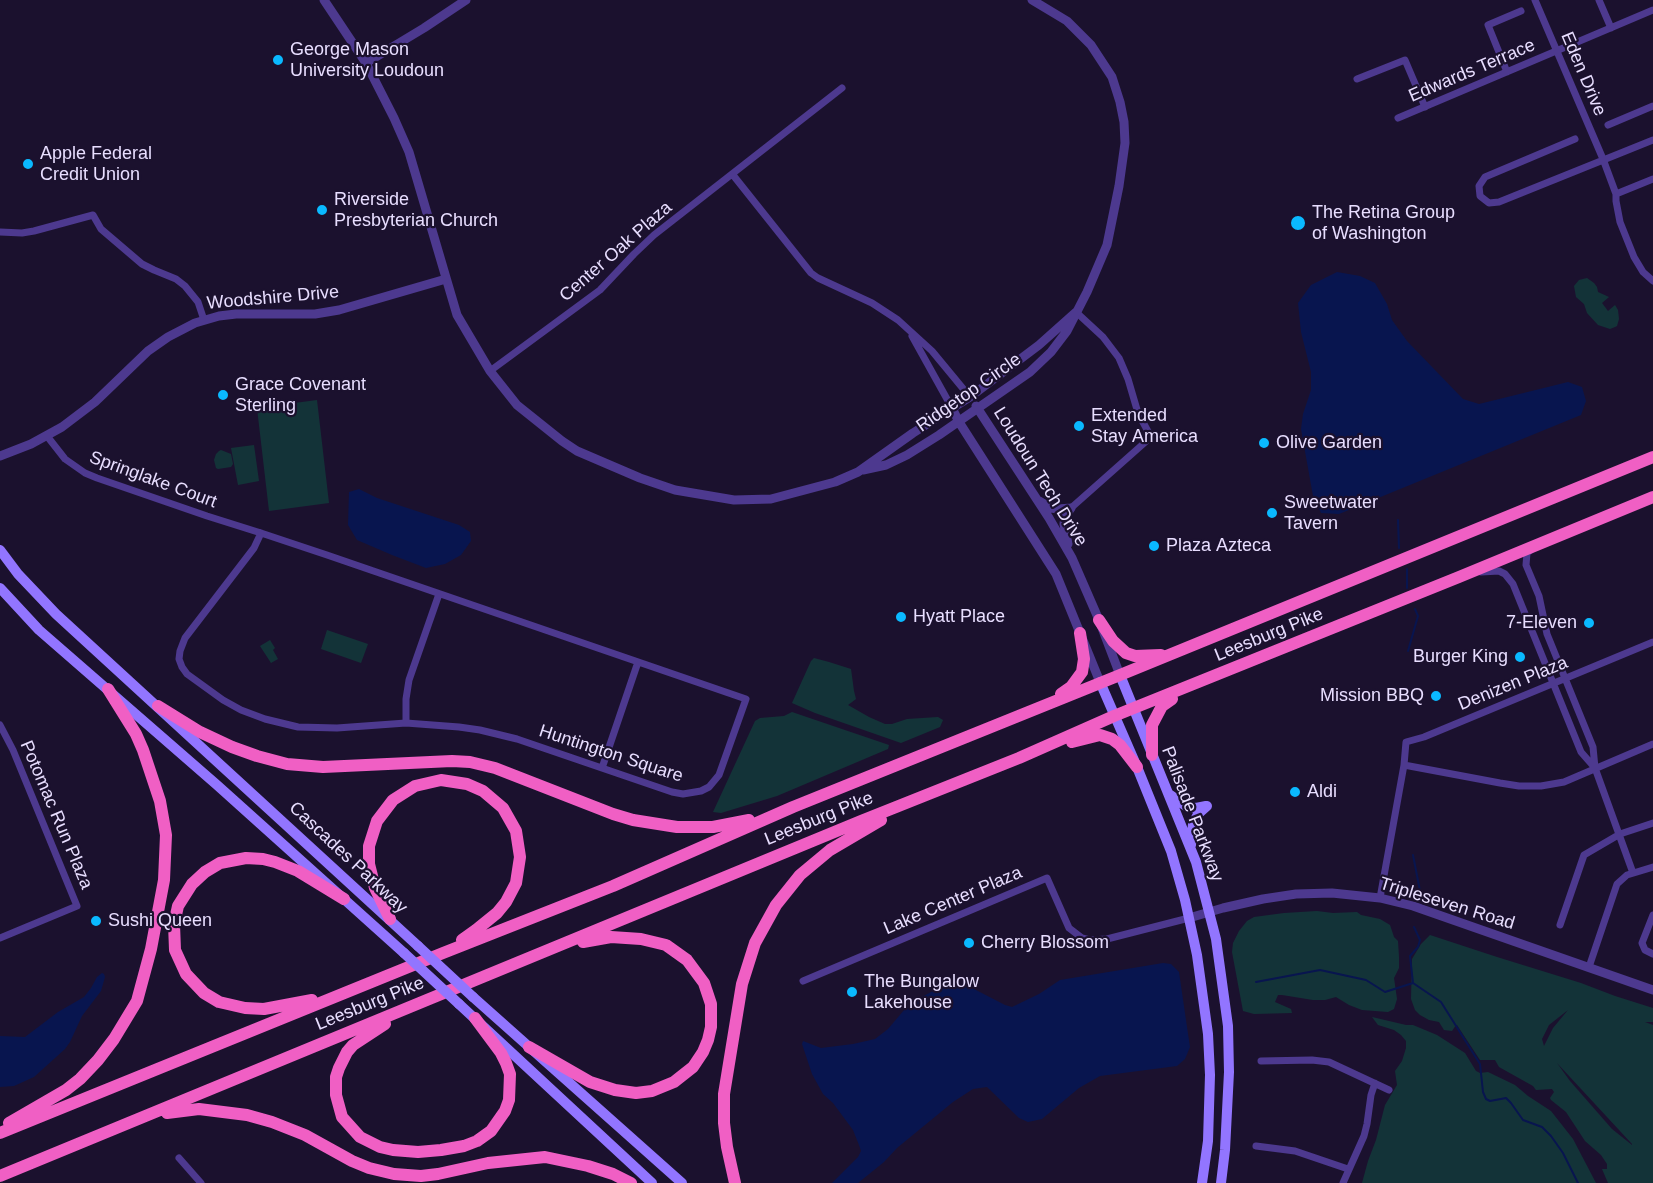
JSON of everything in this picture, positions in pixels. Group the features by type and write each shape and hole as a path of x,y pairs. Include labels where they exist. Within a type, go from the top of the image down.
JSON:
{"highway":[{"name":"Leesburg Pike","path":"1171,654 1653,457"},
{"name":"Leesburg Pike","path":"0,1176 1019,758 1114,716 1188,688 1653,497"},
{"path":"1099,620 1113,640 1126,653 1136,656 1171,654"},
{"path":"1050,702 1071,687 1082,672 1084,659 1080,633"},
{"path":"1120,675 1171,654"},
{"name":"Leesburg Pike","path":"0,1133 613,886 793,807 1120,675"},
{"path":"1152,755 1152,725 1157,712 1188,688"},
{"path":"0,1127 50,1101 93,1067 114,1039 137,1001 145,973 164,880 166,835 153,775 136,734 108,689"},
{"path":"158,706 216,740 287,764 323,767 470,762 495,768 613,814 651,824 713,827 739,823 793,807"},
{"path":"1019,758 1100,735 1120,745 1137,767"},
{"path":"390,919 375,888 369,864 371,837 382,813 400,794 432,781 459,782 483,791 503,808 513,823 520,848 518,874 506,902 497,913 443,953"},
{"path":"735,1183 726,1147 724,1094 742,984 755,943 764,925 800,875 830,850 849,837 934,792"},
{"path":"337,996 264,1009 236,1007 219,1002 197,988 186,974 175,950 174,924 178,906 192,884 212,867 237,858 275,862 298,872 344,899"},
{"path":"529,1047 590,1082 615,1090 636,1092 659,1088 681,1077 693,1067 700,1058 711,1027 711,1004 704,982 687,960 666,945 640,939 611,937 579,943 538,955"},
{"path":"415,1005 353,1045 342,1060 336,1077 336,1095 342,1117 360,1137 380,1147 393,1150 418,1152 464,1146 477,1141 491,1131 499,1121 509,1100 510,1074 501,1053 475,1018"},
{"path":"115,1130 148,1116 199,1109 230,1111 247,1114 289,1128 352,1161 386,1173 421,1176 488,1163 544,1157 588,1166 631,1183"}],"main road":[{"name":"Cascades Parkway","path":"0,550 18,574 56,614 473,997 682,1183"},
{"name":"Cascades Parkway","path":"0,588 39,630 218,785 475,1018 652,1183"},
{"name":"Palisade Parkway","path":"1120,675 1191,848 1216,939 1229,1049 1228,1112 1221,1183"},
{"name":"Palisade Parkway","path":"1100,682 1171,851 1199,966 1208,1034 1209,1112 1202,1183"},
{"path":"1169,794 1187,807 1207,806 1192,824 1191,848"}],"street":[{"name":"Ridgetop Circle","path":"324,0 366,63 409,152 457,315 490,371 517,405 562,441 603,463 675,490 734,500 771,499 825,485 858,472 886,465 907,455 1030,372 1051,352 1067,331 1107,245 1123,164 1124,122 1112,77 1091,45 1066,21 1032,0"},
{"path":"366,63 466,0"},
{"name":"Eden Drive","path":"1535,0 1603,159 1616,194 1620,222 1634,257 1643,272 1653,281"},
{"path":"1599,0 1611,28"},
{"name":"Edwards Terrace","path":"1398,118 1653,10"},
{"path":"1508,72 1488,25 1521,11"},
{"path":"1358,79 1406,60 1425,107"},
{"name":"Center Oak Plaza","path":"490,371 600,290 654,235 842,88"},
{"path":"1608,125 1653,106"},
{"path":"1575,139 1485,177 1479,186 1484,200 1494,204 1653,140"},
{"path":"733,175 811,273 885,311 938,358 970,397"},
{"path":"1616,194 1653,179"},
{"path":"0,232 34,231 93,215 101,229 142,264 176,279 185,286 198,302 204,320"},
{"name":"Woodshire Drive","path":"0,456 62,427 95,402 153,347 181,330 204,320 236,314 315,314 339,310 446,279"},
{"name":"Ridgetop Circle","path":"858,472 970,397 1039,345 1076,312"},
{"path":"1072,558 1064,524 1065,516 1071,508 1151,437 1138,413 1119,358 1103,337 1076,312"},
{"path":"909,331 952,408"},
{"name":"Loudoun Tech Drive","path":"970,397 1072,558 1120,675"},
{"name":"Loudoun Tech Drive","path":"952,408 1056,574 1100,682"},
{"name":"Springlake Court","path":"47,436 65,459 85,473 261,533"},
{"path":"1037,500 1054,509 1071,508"},
{"name":"Huntington Square","path":"261,533 440,594 746,699 719,775 709,787 683,794 518,739 489,732 406,723 337,729 298,727 241,710 223,700 187,674 179,659 182,644 254,548 261,533"},
{"path":"1535,546 1527,553 1526,565 1539,596 1546,634 1593,747 1595,768 1633,873"},
{"path":"1459,577 1483,571 1499,571 1510,579 1581,752 1595,768"},
{"path":"406,723 409,681 440,594"},
{"name":"Denizen Plaza","path":"1404,765 1406,742 1424,737 1653,642"},
{"path":"602,768 638,662"},
{"name":"Potomac Run Plaza","path":"0,725 13,750 77,906 0,938"},
{"path":"1380,898 1404,765 1530,787 1564,782 1653,744"},
{"path":"1560,925 1584,855 1620,834 1653,823"},
{"path":"1588,967 1617,884 1627,875 1653,867"},
{"name":"Lake Center Plaza","path":"803,981 1047,878 1069,928 1090,940 1107,939 1189,918"},
{"name":"Tripleseven Road","path":"1189,918 1263,899 1296,894 1332,893 1380,898 1413,906 1653,990"},
{"path":"1653,915 1642,943 1645,950 1653,954"},
{"path":"1261,1061 1329,1062 1389,1090"},
{"path":"1343,1183 1364,1136 1375,1083"},
{"path":"1256,1146 1295,1151 1348,1169"},
{"path":"178,1158 201,1183"}],"green space":[{"path":"1587,278 1594,283 1598,292 1609,297 1602,303 1608,311 1615,305 1619,319 1617,326 1610,329 1598,325 1587,313 1584,304 1576,297 1574,286 1579,280"},
{"path":"317,400 329,503 269,511 257,408"},
{"path":"254,445 259,481 238,485 231,448"},
{"path":"221,450 231,454 233,464 231,467 216,468 214,460 216,454"},
{"path":"327,630 368,644 361,663 321,649"},
{"path":"270,640 278,659 271,663 260,646"},
{"path":"814,658 851,669 856,699 848,705 869,717 885,724 892,724 907,719 938,717 943,720 940,727 901,743 792,703"},
{"path":"792,712 889,745 888,749 777,796 721,813 713,812 755,721 760,718 784,716"},
{"path":"1317,911 1357,912 1380,919 1390,925 1398,941 1399,957 1399,968 1394,978 1397,999 1394,1009 1388,1012 1362,1010 1336,997 1313,1000 1278,995 1275,1002 1291,1009 1292,1013 1254,1014 1243,1011 1232,952 1233,943 1239,931 1247,921 1254,917"},
{"path":"1430,935 1653,1008 1653,1022 1645,1022 1653,1025 1653,1183 1608,1183 1602,1169 1607,1169 1607,1164 1601,1155 1585,1141 1566,1112 1551,1100 1554,1092 1552,1089 1536,1090 1533,1086 1499,1067 1495,1060 1480,1060 1457,1025 1452,1031 1444,1030 1439,1022 1429,1020 1415,1010 1411,999 1412,959","holes":["1568,1010 1553,1028 1544,1046 1542,1039 1549,1025","1557,1063 1632,1144 1632,1145 1612,1129"]},
{"path":"1372,1017 1413,1025 1437,1035 1465,1053 1476,1071 1488,1072 1515,1085 1551,1111 1573,1139 1596,1183 1362,1183 1385,1105 1397,1085 1395,1071 1402,1061 1406,1048 1406,1041 1401,1035 1378,1025"}],"shaded area":[{"path":"1337,272 1360,276 1375,283 1387,304 1392,320 1407,341 1463,399 1479,404 1568,382 1582,387 1586,401 1581,415 1339,514 1321,513 1313,496 1301,429 1311,390 1311,372 1301,332 1298,303 1311,285"},
{"path":"359,489 377,498 459,525 470,532 471,541 461,555 445,564 426,568 357,540 348,525 349,492"},
{"path":"1163,963 1171,964 1179,972 1190,1047 1185,1059 1177,1066 1100,1076 1079,1088 1042,1119 1028,1122 1019,1118 987,1087 973,1089 953,1102 858,1183 832,1183 858,1157 861,1151 853,1130 833,1103 823,1094 812,1074 803,1041 821,1048 875,1039 888,1029 910,1003 945,987 957,985 974,989 1012,1007 1039,994 1060,980"},
{"path":"102,973 105,977 101,991 82,1016 65,1049 34,1077 14,1086 0,1087 0,1036 25,1037 58,1012 84,997"}],"waterway":[{"path":"1398,520 1399,548"},
{"path":"1407,569 1407,588"},
{"path":"1408,651 1418,616 1415,609"},
{"path":"1413,855 1420,891"},
{"path":"1414,927 1420,940 1418,947 1410,956 1413,983 1441,1002 1480,1064 1486,1099 1490,1101 1506,1098 1523,1120 1542,1127 1563,1153 1578,1183"},
{"path":"1256,982 1320,970 1366,980 1385,992 1413,983"}],"place":[{"name":"George Mason University Loudoun","path":"278,60"},
{"name":"Apple Federal Credit Union","path":"28,164"},
{"name":"Riverside Presbyterian Church","path":"322,210"},
{"name":"The Retina Group of Washington","path":"1298,223"},
{"name":"Grace Covenant Sterling","path":"223,395"},
{"name":"Extended Stay America","path":"1079,426"},
{"name":"Olive Garden","path":"1264,443"},
{"name":"Sweetwater Tavern","path":"1272,513"},
{"name":"Plaza Azteca","path":"1154,546"},
{"name":"Hyatt Place","path":"901,617"},
{"name":"7-Eleven","path":"1589,623"},
{"name":"Burger King","path":"1520,657"},
{"name":"Mission BBQ","path":"1436,696"},
{"name":"Aldi","path":"1295,792"},
{"name":"Sushi Queen","path":"96,921"},
{"name":"Cherry Blossom","path":"969,943"},
{"name":"The Bungalow Lakehouse","path":"852,992"}]}
